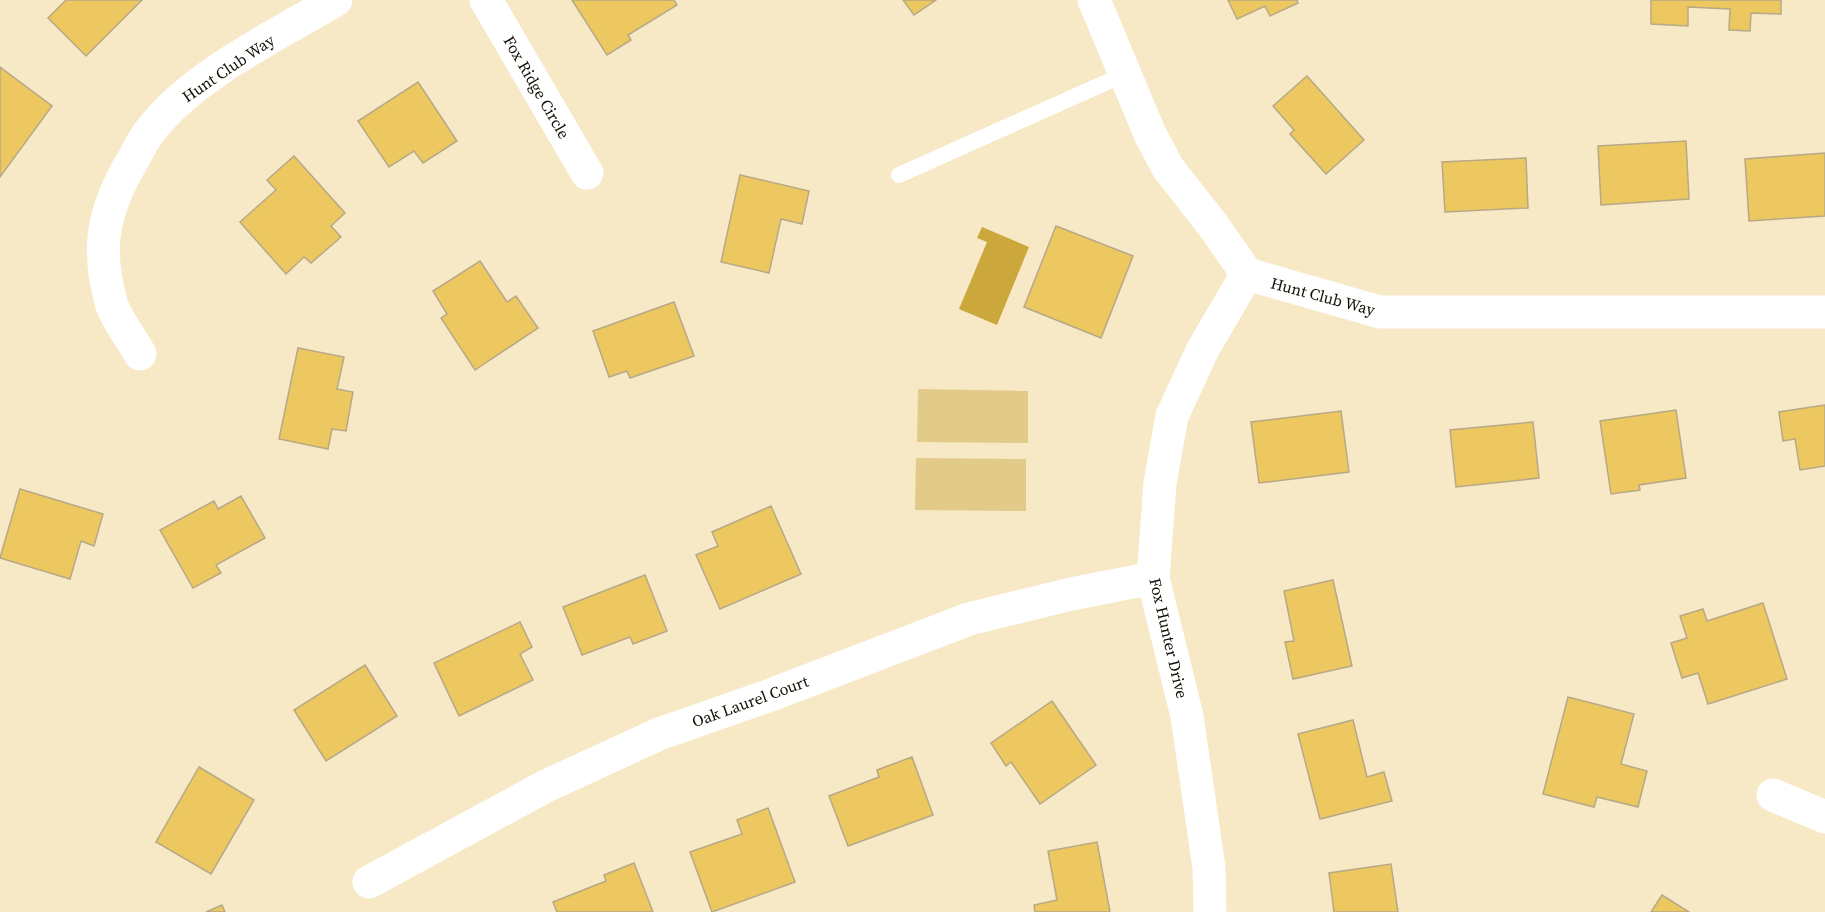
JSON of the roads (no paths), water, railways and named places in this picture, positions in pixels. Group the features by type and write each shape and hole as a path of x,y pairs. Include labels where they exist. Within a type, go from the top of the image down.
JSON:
{"street":[{"name":"Hunt Club Way","path":"140,354 111,304 102,248 105,222 116,190 150,131 182,96 221,69 336,0"},
{"name":"Fox Ridge Circle","path":"486,0 587,173"},
{"path":"1094,0 1150,134 1168,168 1212,224 1247,274"},
{"name":"Hunt Club Way","path":"1247,274 1380,312 1825,312"},
{"name":"Fox Hunter Drive","path":"1210,912 1209,868 1187,716 1153,578 1160,483 1172,416 1203,348 1247,274"},
{"name":"Oak Laurel Court","path":"369,882 546,786 659,734 768,696 969,619 1071,594 1153,578"},
{"path":"1773,795 1825,817"}],"lane":[{"path":"898,174 1125,74"}]}
